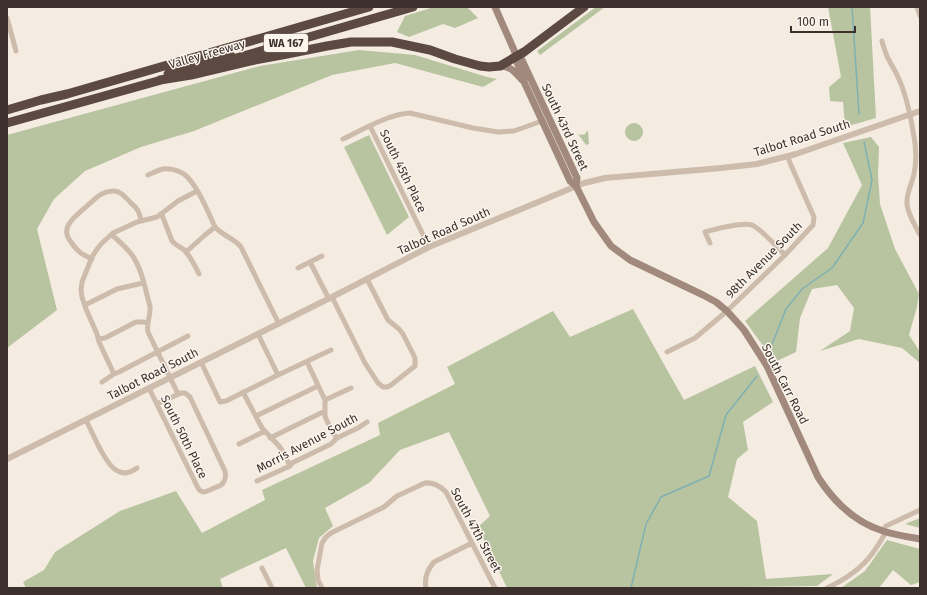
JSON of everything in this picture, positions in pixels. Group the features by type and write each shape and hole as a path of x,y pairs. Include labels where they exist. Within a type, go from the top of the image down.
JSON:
{"highway":[{"path":"298,27 303,21 349,7"},
{"name":"Valley Freeway","path":"7,110 369,7"},
{"path":"7,120 400,7"},
{"name":"Valley Freeway","path":"7,123 413,7"},
{"path":"160,80 350,42 392,42 430,50 480,66 500,66 518,57 584,7"}],"main road":[{"name":"South 43rd Street","path":"495,7 518,57 522,60 577,178 576,186"},
{"name":"South 43rd Street","path":"518,57 517,62 525,84 570,181 576,186"},
{"path":"500,66 506,66 513,70 525,84"},
{"name":"South Carr Road","path":"576,186 594,222 611,246 630,260 716,302 727,311 744,330 767,366 818,476 833,498 861,522 884,531 920,539"}],"street":[{"path":"917,7 920,16"},
{"path":"7,18 16,51"},
{"path":"882,41 886,55 905,93 910,115 916,157 914,174 907,197 907,204 911,218 919,233"},
{"name":"Talbot Road South","path":"7,460 429,247 576,186 605,178 748,165 788,156 920,111"},
{"path":"343,139 398,114 410,113 473,128 498,132 514,131 542,121"},
{"name":"South 45th Place","path":"370,126 429,247"},
{"name":"98th Avenue South","path":"667,352 695,338 727,311 814,225 814,217 788,156"},
{"path":"148,175 163,169 177,170 187,177 194,185 215,227 219,232 236,241 241,247 279,324"},
{"path":"914,174 920,173"},
{"path":"92,259 83,255 76,249 66,232 72,219 98,197 108,192 115,191 121,193 137,208 141,215 141,220"},
{"path":"114,374 101,347 98,334 85,306 81,290 82,282 92,259 97,249 112,234 141,220 152,219 162,215 178,201 197,191"},
{"path":"162,215 172,241 186,252 199,274"},
{"path":"710,243 706,232 744,224 751,225 757,228 785,255"},
{"path":"186,252 215,227"},
{"path":"112,234 132,255 138,266 150,306 148,332 178,394 157,404"},
{"path":"298,268 322,256"},
{"path":"310,262 365,363 378,383 383,387 387,387 415,366 415,358 403,334 388,320 367,279"},
{"path":"85,306 117,289 143,283"},
{"path":"98,339 105,338 136,322 148,323"},
{"path":"258,334 278,375"},
{"path":"102,382 114,374 158,353 188,336"},
{"path":"201,362 220,402 226,401 331,350"},
{"path":"307,362 325,400 327,421 332,432 338,438"},
{"path":"256,416 318,386"},
{"name":"South 50th Place","path":"149,388 198,488 200,491 207,492 222,485 225,478 225,471 190,397 185,393 178,394"},
{"path":"325,400 351,388"},
{"path":"243,392 264,431 283,452 290,466"},
{"path":"270,438 325,411"},
{"path":"86,420 105,459 112,468 126,473 136,468"},
{"name":"Morris Avenue South","path":"257,481 290,466 292,463 331,444 338,438 367,422"},
{"path":"239,444 264,431"},
{"name":"South 47th Street","path":"322,588 318,580 316,570 322,543 331,532 384,507 397,496 429,482 436,484 446,492 495,588"},
{"path":"827,588 850,575 863,564 872,554 886,526 920,510"},
{"path":"426,588 425,581 430,567 434,562 472,543"},
{"path":"262,568 272,588"}],"green space":[{"path":"434,7 467,7 478,18 455,28 443,24 409,37 397,32 405,16"},
{"path":"596,7 605,7 540,55 537,51"},
{"path":"828,7 870,7 876,118 845,127 843,102 830,101 829,87 841,77"},
{"path":"359,50 415,55 497,79 483,87 395,63 332,75 194,131 141,147 85,171 54,199 37,229 57,310 7,348 7,135 260,66"},
{"path":"634,123 640,126 643,132 640,138 634,141 628,138 625,132 628,126"},
{"path":"587,131 589,144 586,145 578,134 585,134"},
{"path":"369,135 409,217 387,235 344,147"},
{"path":"871,137 879,147 878,175 880,204 895,249 919,294 909,335 920,352 920,363 902,348 859,339 820,351 850,331 854,308 837,285 812,289 800,318 796,352 775,362 745,321 828,248 862,185 843,143"},
{"path":"633,309 684,400 755,366 773,402 743,422 748,450 737,459 728,497 757,521 766,579 833,574 817,586 737,588 507,588 478,527 490,516 449,432 400,450 369,483 325,508 333,526 319,538 313,561 317,588 306,588 286,548 220,579 223,588 26,588 23,582 44,570 55,552 120,511 176,491 202,533 265,500 262,490 380,435 378,423 455,384 447,367 553,311 570,337"},
{"path":"920,518 920,528 905,524"},
{"path":"887,540 920,549 920,582 911,585 893,570 879,588 841,588 865,571"}],"waterway":[{"path":"852,7 859,114"},
{"path":"771,347 786,309 802,289 832,268 863,223 872,180 864,142"},
{"path":"631,588 646,524 661,497 709,476 726,415 757,376"}]}
